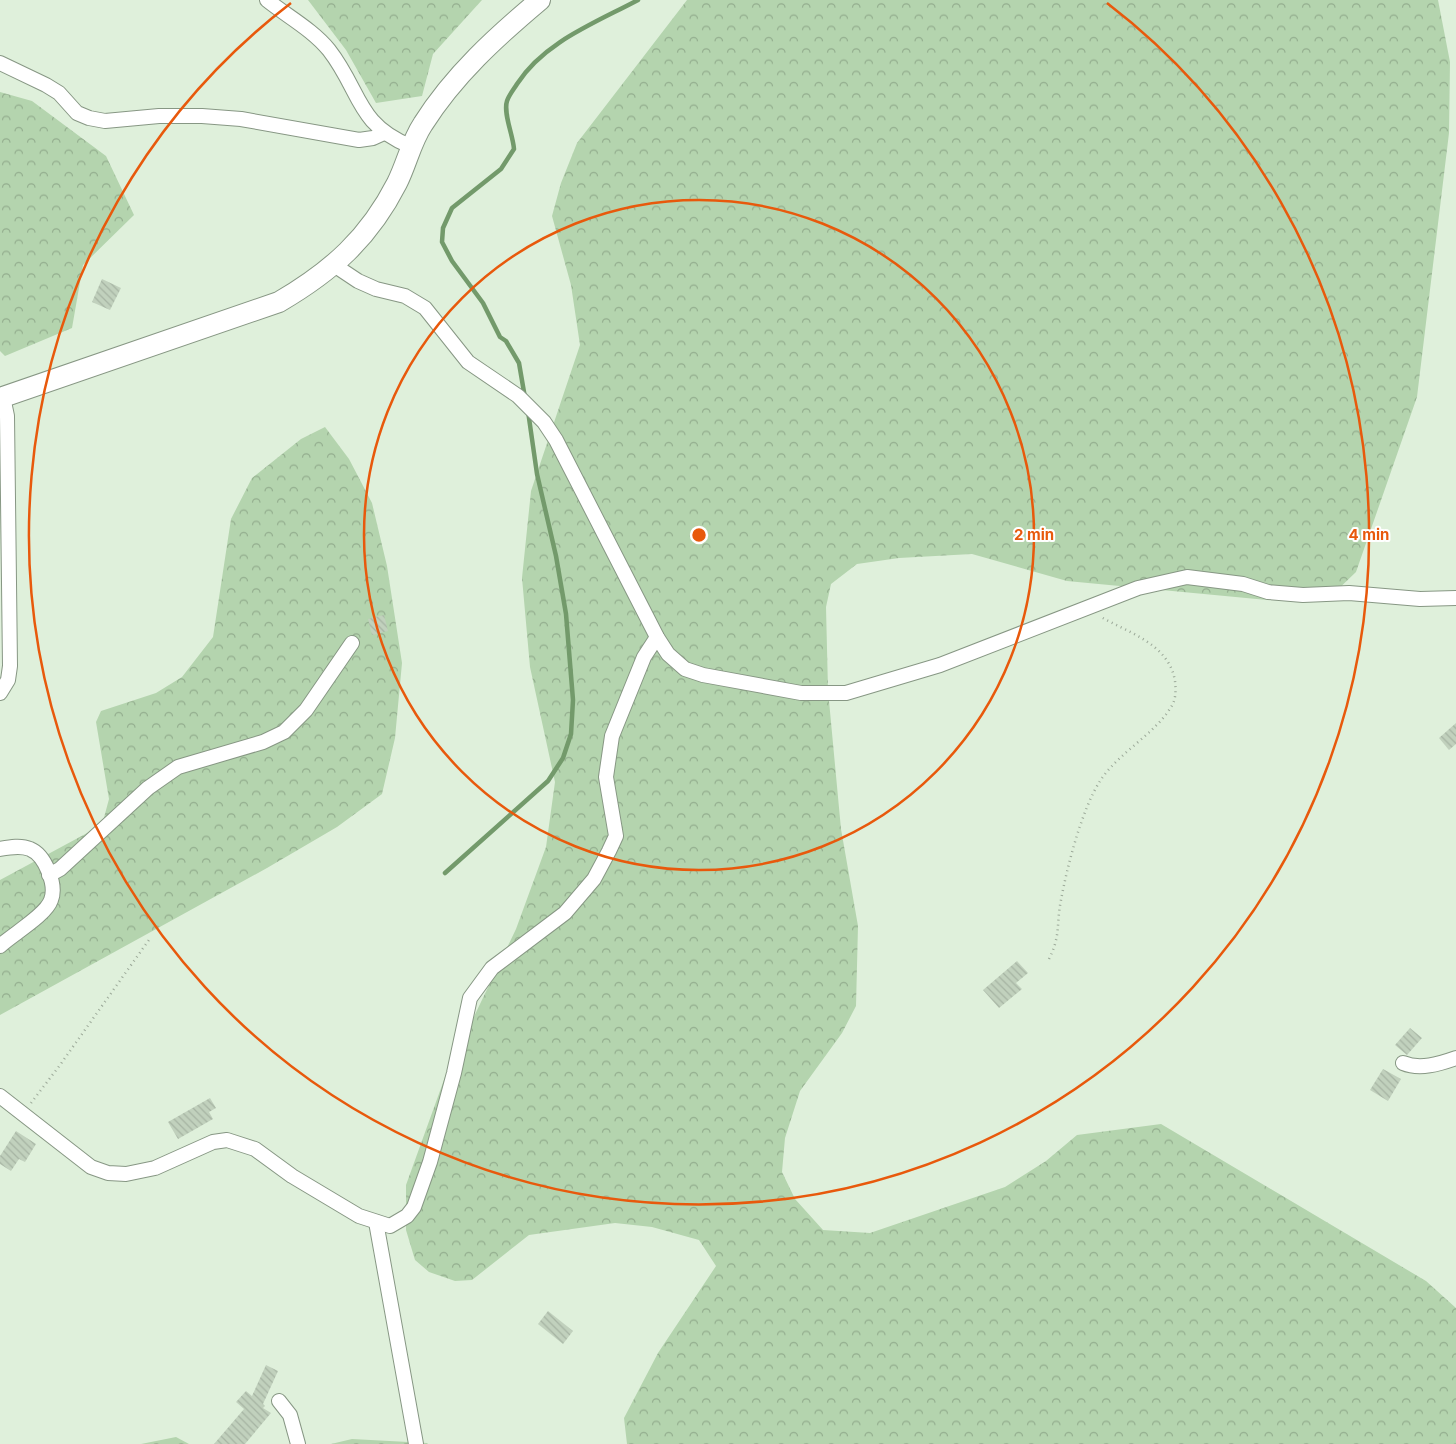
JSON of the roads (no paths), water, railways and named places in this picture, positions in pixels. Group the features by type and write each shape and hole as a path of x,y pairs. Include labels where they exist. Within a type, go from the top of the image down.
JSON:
{"street":[{"path":"267,0 319,38 339,64 364,113 384,133 410,146"},
{"path":"0,692 8,680 10,666 7,416 1,398 279,302 308,285 334,265 371,227 404,167 410,146 422,125 453,81 508,27 540,0"},
{"path":"0,63 59,93 77,113 105,121 158,116 202,116 241,119 352,139 373,138 384,133"},
{"path":"334,265 358,281 376,289 406,296 425,308 468,362 518,396 544,422 556,440 657,637 668,654 685,669 703,675 801,693 846,693 940,665 1138,588 1187,577 1243,584 1268,592 1303,595 1349,593 1420,599 1456,598"},
{"path":"0,1096 91,1167 108,1172 126,1174 155,1168 213,1142 227,1140 245,1144 326,1197 376,1222 390,1226 407,1216 414,1207 430,1162 448,1097 470,998 492,968 565,913 602,866 616,836 606,777 612,736 644,657 657,637"},
{"path":"49,875 60,869 148,788 178,767 263,742 284,732 306,710 352,643"},
{"path":"0,849 20,847 32,849 49,875 52,889 51,900 43,911 0,946"},
{"path":"1403,1063 1413,1067 1425,1066 1440,1064 1456,1058"},
{"path":"376,1222 416,1444"},
{"path":"279,1400 290,1415 298,1444"}],"waterway":[{"path":"525,398 519,363 506,341 500,337 483,303 452,261 442,242 443,228 452,208 501,169 514,149 506,106 510,94 528,69 556,45 638,0"},
{"path":"445,873 548,781 563,758 571,734 573,700 566,614 556,556 537,474 528,411"}]}
